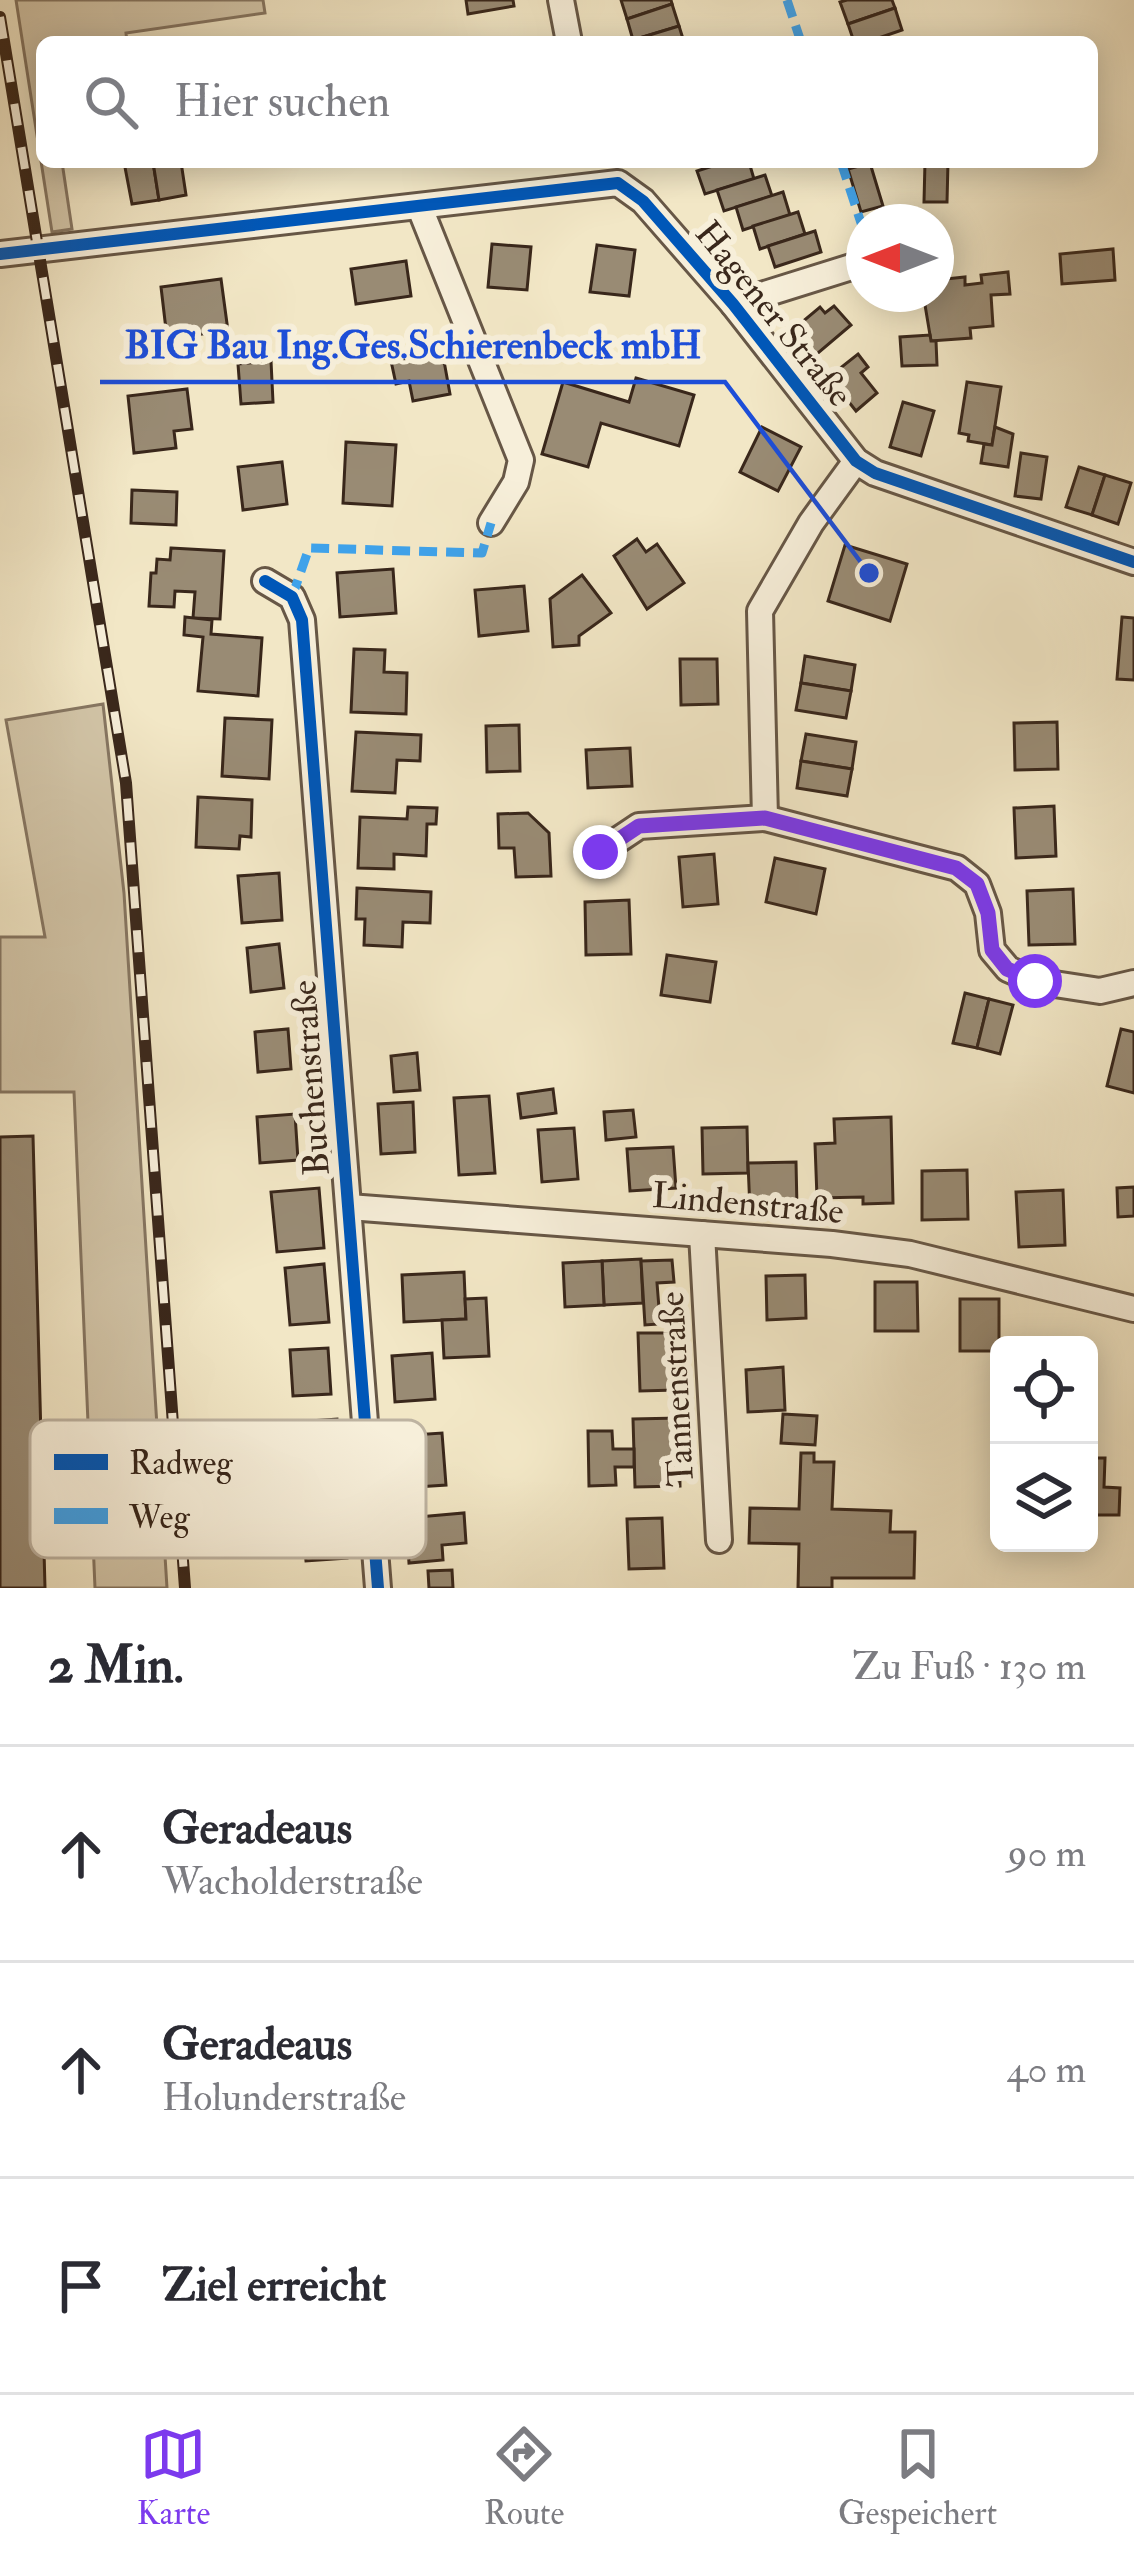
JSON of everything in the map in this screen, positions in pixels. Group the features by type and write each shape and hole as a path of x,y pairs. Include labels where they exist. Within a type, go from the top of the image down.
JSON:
{"street":[{"path":"561,0 568,36"},
{"name":"Hagener Straße","path":"0,254 420,208 592,173 618,183 643,201 733,304 856,461 875,473 1134,562"},
{"path":"420,208 521,460 516,482 491,523"},
{"path":"733,304 846,269"},
{"path":"765,818 760,610 811,523 856,461"},
{"name":"Buchenstraße","path":"265,581 292,597 302,620 365,1420"},
{"path":"600,852 639,826 765,818 956,868 977,884 988,913 992,950 1007,969 1035,981 1100,991 1134,983"},
{"name":"Lindenstraße","path":"349,1207 910,1254 1134,1310"},
{"name":"Tannenstraße","path":"702,1234 719,1540"},
{"name":"Buchenstraße","path":"376,1558 378,1588"}],"shaded area":[{"path":"16,0 263,0 265,13 126,36 36,36 36,129"},
{"path":"42,168 63,168 72,229 52,232"},
{"path":"103,704 124,893 157,1420 88,1420 74,1092 0,1092 0,937 45,937 6,720"},
{"path":"94,1558 165,1558 167,1588 95,1588"}],"building":[{"path":"466,0 513,0 514,6 468,14"},
{"path":"621,0 671,0 672,4 627,19"},
{"path":"892,0 895,8 848,24 840,2"},
{"path":"672,4 679,26 632,36 627,19"},
{"path":"895,8 902,30 884,36 852,36 848,24"},
{"path":"679,26 682,36 646,36"},
{"path":"125,168 154,168 159,200 132,204"},
{"path":"154,168 182,168 186,195 159,200"},
{"path":"751,168 754,179 705,194 697,171"},
{"path":"872,168 882,204 859,204 848,169"},
{"path":"925,168 948,168 947,202 924,202"},
{"path":"765,175 772,196 724,211 717,190"},
{"path":"783,192 790,215 743,230 736,207"},
{"path":"798,212 805,234 760,249 753,226"},
{"path":"815,231 821,252 775,267 768,246"},
{"path":"492,244 531,247 527,290 488,287"},
{"path":"597,245 635,250 629,296 590,292"},
{"path":"1113,249 1115,280 1062,284 1060,254"},
{"path":"406,261 411,296 356,304 351,269"},
{"path":"1008,272 1010,294 991,295 993,326 970,328 971,338 931,341 926,312 954,312 954,278 965,277 965,285 982,283 981,275"},
{"path":"221,279 228,331 167,338 161,287"},
{"path":"834,306 851,325 811,359 789,333 820,307 825,313"},
{"path":"930,335 936,341 937,365 902,366 900,337"},
{"path":"442,350 450,394 413,401 409,381 396,384 391,361"},
{"path":"858,354 868,367 861,373 877,393 856,411 829,377"},
{"path":"271,361 273,402 241,404 238,364"},
{"path":"636,378 694,395 679,446 601,423 588,467 542,454 563,382 629,402"},
{"path":"967,382 1001,387 992,445 968,441 969,435 959,433"},
{"path":"187,389 192,429 174,431 176,448 134,453 128,396"},
{"path":"903,402 934,411 921,456 890,447"},
{"path":"762,427 801,447 778,491 740,472"},
{"path":"995,427 1013,434 1008,467 981,463 984,444 992,445"},
{"path":"346,442 396,445 392,506 343,503"},
{"path":"1021,453 1047,457 1041,499 1015,496"},
{"path":"282,462 287,504 243,510 238,467"},
{"path":"1079,467 1105,475 1092,515 1066,507"},
{"path":"1105,475 1131,483 1118,524 1092,515"},
{"path":"132,490 177,492 176,525 131,523"},
{"path":"637,539 646,552 657,544 684,583 647,609 614,556"},
{"path":"845,545 907,564 890,621 828,601"},
{"path":"171,548 224,551 220,619 193,618 195,592 175,591 174,607 149,606 151,573 156,573 157,559 170,560"},
{"path":"393,569 396,613 340,617 337,573"},
{"path":"582,575 611,613 579,636 579,645 553,647 550,599"},
{"path":"524,586 528,631 479,636 475,590"},
{"path":"185,617 212,620 211,634 262,638 258,696 198,691 203,637 184,635"},
{"path":"1122,617 1134,618 1134,680 1117,679"},
{"path":"354,649 385,650 384,672 407,673 406,714 351,712"},
{"path":"805,656 855,665 851,691 801,683"},
{"path":"680,659 717,659 718,704 681,705"},
{"path":"801,683 851,691 846,718 796,710"},
{"path":"225,718 272,720 269,779 222,776"},
{"path":"1057,722 1058,769 1015,770 1014,723"},
{"path":"519,725 520,771 487,772 486,726"},
{"path":"356,732 421,735 420,761 397,760 395,793 352,791"},
{"path":"806,734 856,742 852,769 801,761"},
{"path":"630,748 632,786 588,788 586,750"},
{"path":"801,761 852,769 847,796 797,788"},
{"path":"198,797 252,800 251,837 240,836 239,849 196,847"},
{"path":"1054,806 1056,856 1016,858 1014,808"},
{"path":"408,807 437,808 436,824 427,824 426,856 394,854 394,869 358,868 360,817 407,819"},
{"path":"528,813 549,833 551,876 516,877 514,848 499,848 498,814"},
{"path":"714,854 718,904 683,907 679,857"},
{"path":"775,858 825,869 816,914 766,902"},
{"path":"279,873 282,920 242,923 238,876"},
{"path":"357,888 431,892 430,923 403,922 402,947 364,945 365,919 356,919"},
{"path":"1073,889 1075,944 1029,945 1027,891"},
{"path":"629,900 631,954 586,955 585,902"},
{"path":"279,944 284,988 251,992 247,948"},
{"path":"667,955 716,962 710,1002 661,995"},
{"path":"965,993 989,999 977,1048 953,1043"},
{"path":"989,999 1013,1005 1000,1054 977,1048"},
{"path":"288,1029 291,1069 258,1072 255,1032"},
{"path":"1121,1029 1134,1032 1134,1093 1107,1086"},
{"path":"417,1053 420,1090 394,1092 391,1056"},
{"path":"553,1089 556,1113 521,1118 518,1094"},
{"path":"489,1096 495,1173 459,1175 454,1098"},
{"path":"413,1102 415,1152 381,1154 378,1104"},
{"path":"633,1110 636,1137 606,1140 604,1112"},
{"path":"295,1114 298,1160 260,1163 257,1117"},
{"path":"891,1117 893,1203 863,1204 863,1197 817,1198 815,1144 835,1143 834,1119"},
{"path":"747,1127 748,1173 703,1174 702,1128"},
{"path":"574,1128 578,1179 542,1182 538,1130"},
{"path":"33,1136 41,1420 30,1420 30,1558 44,1558 45,1588 0,1588 0,1137"},
{"path":"673,1147 676,1188 630,1191 627,1149"},
{"path":"796,1162 797,1208 750,1210 748,1163"},
{"path":"967,1170 968,1219 922,1220 922,1171"},
{"path":"1134,1187 1134,1216 1118,1217 1117,1188"},
{"path":"319,1188 324,1248 277,1252 271,1192"},
{"path":"1063,1190 1065,1245 1019,1247 1016,1192"},
{"path":"641,1259 643,1303 604,1305 602,1261"},
{"path":"672,1260 674,1282 657,1283 659,1308 672,1308 672,1323 645,1325 641,1261"},
{"path":"602,1261 604,1305 565,1307 563,1263"},
{"path":"324,1264 329,1322 290,1325 285,1268"},
{"path":"464,1272 466,1319 404,1322 402,1275"},
{"path":"805,1275 806,1318 767,1320 766,1276"},
{"path":"875,1282 917,1282 918,1331 875,1331"},
{"path":"486,1298 489,1356 444,1358 442,1320 466,1319 465,1299"},
{"path":"960,1299 999,1299 999,1336 990,1336 990,1351 960,1351"},
{"path":"638,1333 674,1333 676,1390 640,1391"},
{"path":"328,1348 331,1394 293,1396 290,1350"},
{"path":"432,1353 435,1399 395,1402 392,1356"},
{"path":"783,1367 785,1410 748,1412 746,1370"},
{"path":"783,1414 817,1416 815,1445 781,1443"},
{"path":"679,1418 680,1486 635,1487 633,1419"},
{"path":"588,1431 612,1431 613,1449 634,1449 634,1467 615,1467 616,1485 589,1486"},
{"path":"442,1433 446,1485 426,1486 426,1434"},
{"path":"801,1453 814,1453 814,1462 834,1462 832,1509 891,1511 890,1532 915,1532 914,1578 832,1578 832,1588 798,1588 799,1544 749,1543 750,1508 799,1509"},
{"path":"1098,1458 1105,1458 1104,1487 1120,1488 1119,1515 1098,1515"},
{"path":"464,1513 466,1543 442,1545 443,1560 409,1563 409,1558 426,1558 426,1516"},
{"path":"662,1518 664,1568 629,1569 627,1519"},
{"path":"452,1570 453,1588 429,1588 428,1571"}],"railway":[{"path":"0,17 126,783 173,1420"},
{"path":"183,1558 185,1588"}],"marked path":[{"path":"787,0 799,36"},
{"path":"843,168 855,204"},
{"path":"292,597 309,548 482,553 491,523"}],"cycle path":[{"path":"0,254 618,183 643,201 733,304 856,461 875,473 1134,562"},
{"path":"265,581 292,597 302,620 365,1420"},
{"path":"376,1558 378,1588"}],"place":[{"name":"BIG Bau Ing.Ges.Schierenbeck mbH","path":"869,573"}],"route":[{"path":"600,852 639,826 765,818 956,868 977,884 988,913 992,950 1007,969 1035,981"}]}
